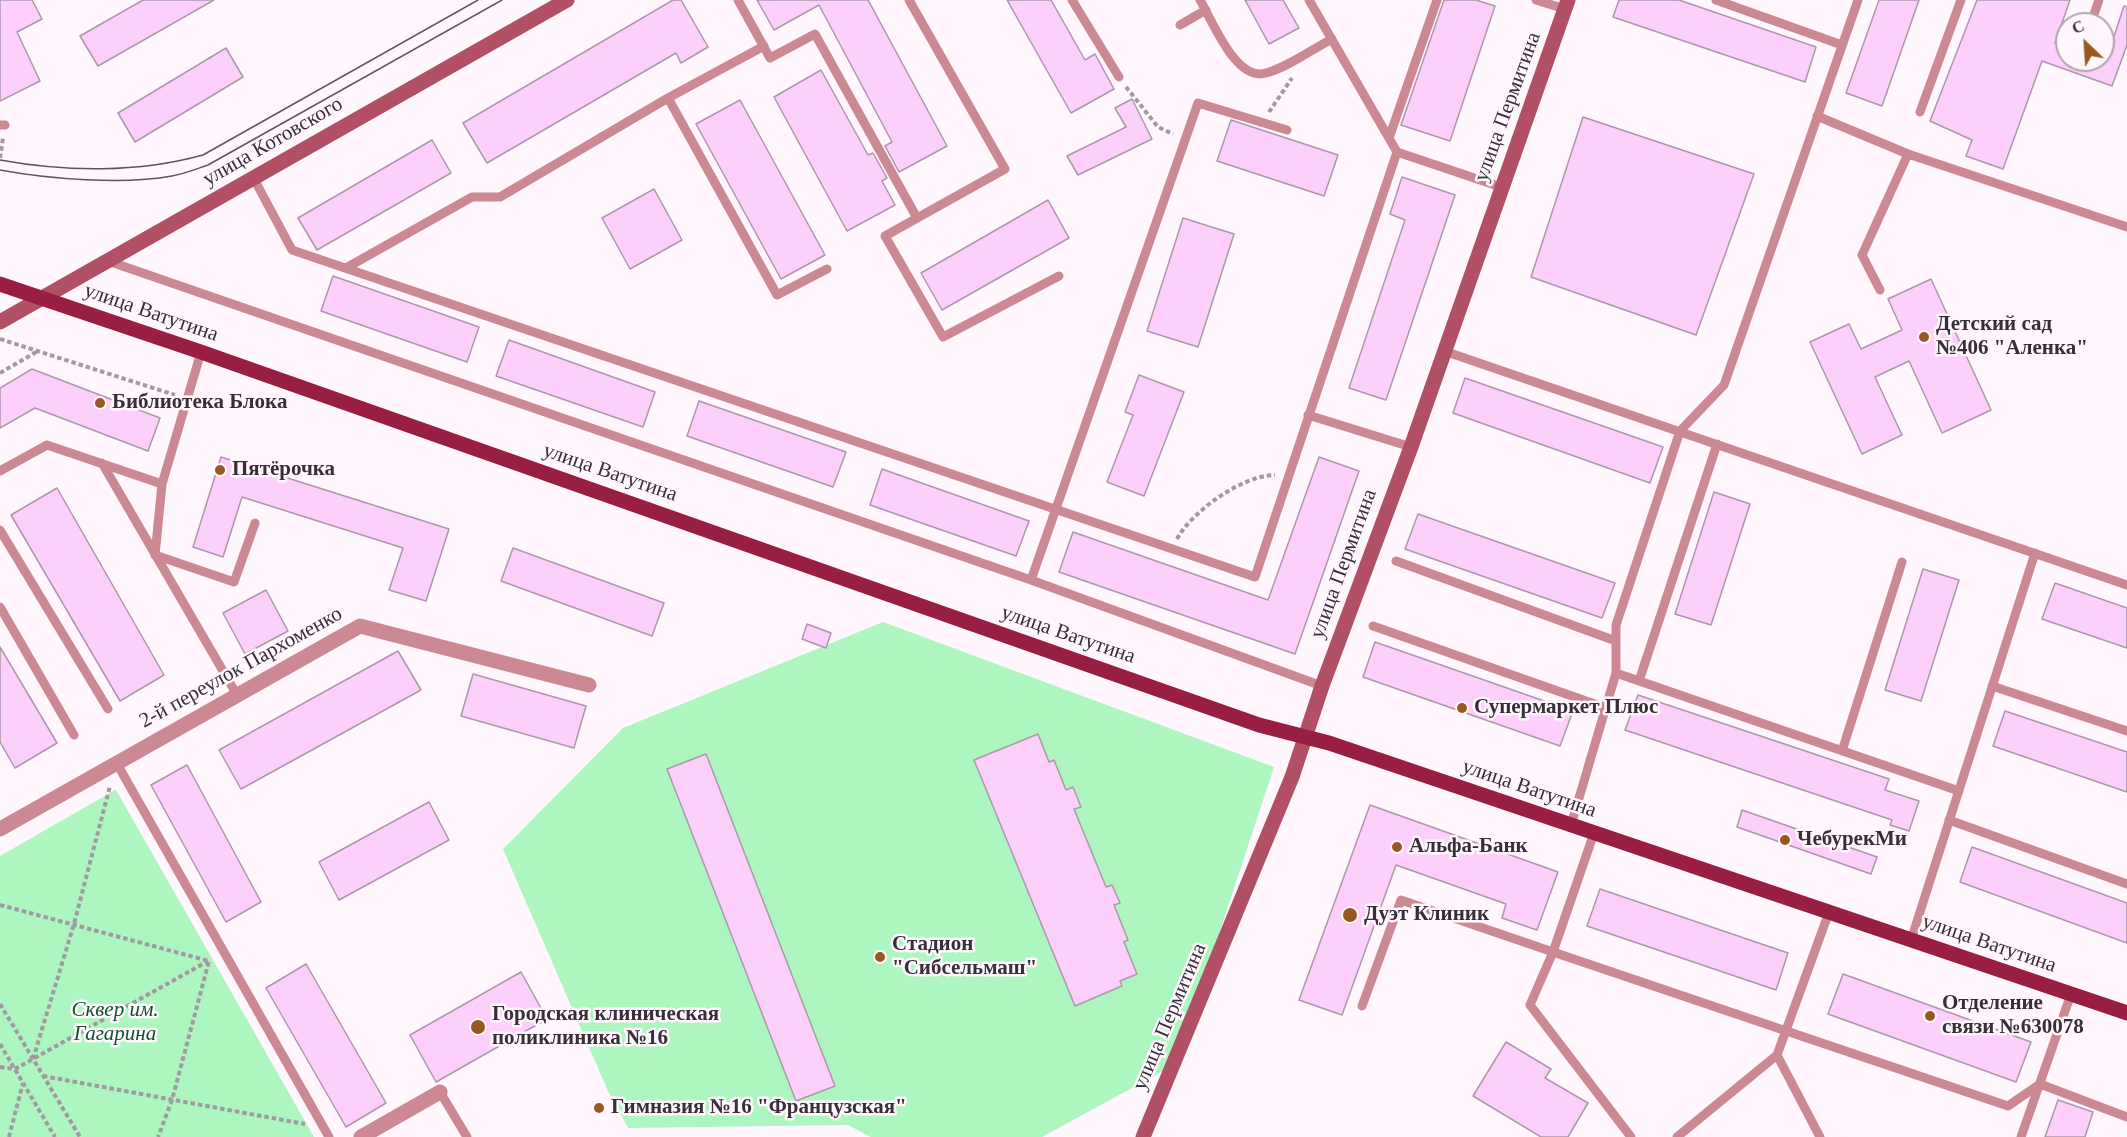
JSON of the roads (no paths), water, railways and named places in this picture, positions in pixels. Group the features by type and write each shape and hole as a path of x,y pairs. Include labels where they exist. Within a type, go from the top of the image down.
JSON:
{"main road":[{"name":"улица Ватутина","path":"0,284 201,352 1259,725 1305,737 1571,825 2127,1013"}],"street":[{"name":"улица Котовского","path":"0,322 567,0"},
{"name":"улица Пермитина","path":"1143,1137 1292,777 1322,686 1411,447 1567,5"},
{"name":"2-й переулок Пархоменко","path":"0,829 360,626 589,685"},
{"path":"365,1136 440,1092"}],"lane":[{"path":"738,0 770,57 815,34 917,218"},
{"path":"909,0 1005,169 885,236 943,337 1059,276"},
{"path":"1072,0 1119,77"},
{"path":"1200,0 1238,65 1250,74 1265,74 1332,39"},
{"path":"1309,0 1397,152 1501,187"},
{"path":"1389,138 1437,0"},
{"path":"1536,0 1567,5"},
{"path":"1716,0 1842,45"},
{"path":"1571,825 1616,673 1616,625 1680,431 1724,385 1858,0"},
{"path":"1920,112 1960,0"},
{"path":"1180,25 1206,10"},
{"path":"346,268 472,197 500,197 668,98 764,46"},
{"path":"668,98 777,295 827,268"},
{"path":"1031,580 1198,103 1287,130"},
{"path":"1817,116 1908,154 2127,226"},
{"path":"253,177 292,250 1255,577 1397,152"},
{"path":"1880,290 1862,255 1908,154"},
{"path":"108,261 1031,580 1322,686"},
{"path":"1444,351 2127,585"},
{"path":"155,555 162,484 201,352"},
{"path":"1308,415 1411,447"},
{"path":"1639,681 1717,444"},
{"path":"0,471 47,445 162,484"},
{"path":"102,464 237,695"},
{"path":"155,555 234,582 255,524"},
{"path":"0,530 108,709"},
{"path":"1911,940 2035,553"},
{"path":"1396,561 1616,641"},
{"path":"1842,751 1902,562"},
{"path":"0,607 74,735"},
{"path":"1373,626 1606,708"},
{"path":"1616,673 1959,791"},
{"path":"1992,686 2127,731"},
{"path":"116,762 329,1137"},
{"path":"1949,820 2127,884"},
{"path":"1594,833 1553,952 1530,1005 1631,1137"},
{"path":"1362,1006 1401,900 2008,1106 2040,1084"},
{"path":"1677,1137 1777,1055 1829,912"},
{"path":"2021,1137 2071,994"},
{"path":"1777,1055 1820,1137"},
{"path":"2040,1084 2127,1116"},
{"path":"440,1092 467,1137"}],"tram line":[{"path":"0,160 50,167 102,169 153,165 203,155 478,0"},
{"path":"0,170 63,178 132,180 176,175 208,165 502,0"}],"place":[{"name":"Детский сад №406 \"Аленка\"","path":"1924,337"},
{"name":"Библиотека Блока","path":"100,403"},
{"name":"Пятёрочка","path":"220,470"},
{"name":"Супермаркет Плюс","path":"1462,708"},
{"name":"ЧебурекМи","path":"1785,840"},
{"name":"Альфа-Банк","path":"1397,847"},
{"name":"Дуэт Клиник","path":"1350,915"},
{"name":"Стадион \"Сибсельмаш\"","path":"880,957"},
{"name":"Отделение связи №630078","path":"1930,1016"},
{"name":"Городская клиническая поликлиника №16","path":"478,1027"},
{"name":"Гимназия №16 \"Французская\"","path":"599,1108"}],"park label":[{"name":"Сквер им. Гагарина","path":"115,1022"}]}
